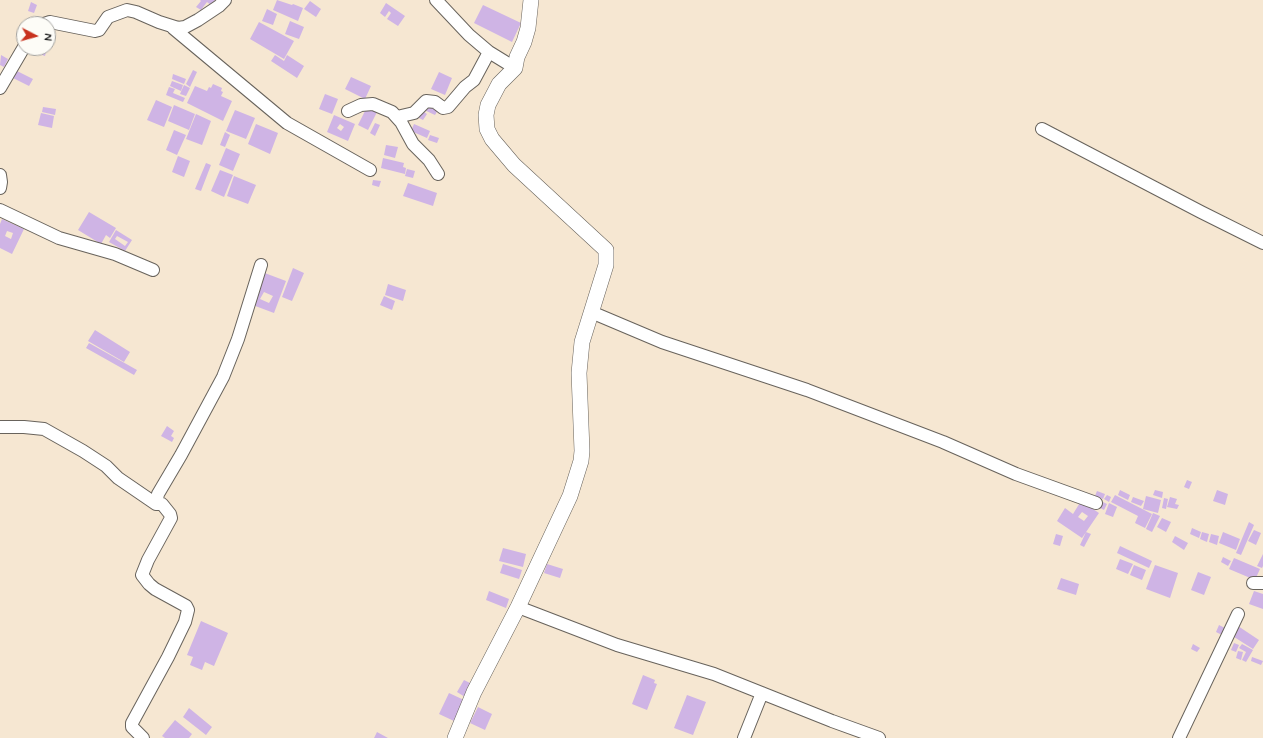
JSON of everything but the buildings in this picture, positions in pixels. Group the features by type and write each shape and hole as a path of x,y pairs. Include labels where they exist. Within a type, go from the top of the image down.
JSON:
{"street":[{"path":"173,28 182,28 194,22 219,6 225,0"},
{"path":"436,0 469,35 489,52 515,68"},
{"path":"455,738 474,692 518,607 570,496 581,461 582,421 579,373 582,342 606,264 606,250 514,165 492,139 487,129 486,115 488,105 499,84 515,68 517,57 524,42 528,28 531,0"},
{"path":"56,23 95,31 99,30 108,17 127,10 136,12 173,28 287,122 370,170"},
{"path":"397,117 414,113 426,101 435,102 443,108 448,107 474,80 489,52"},
{"path":"0,88 19,56"},
{"path":"348,111 361,105 373,104 384,108 397,117 413,144 429,160 438,174"},
{"path":"1042,129 1263,243"},
{"path":"0,175 0,188"},
{"path":"0,210 59,238 115,254 153,270"},
{"path":"156,504 160,490 181,455 223,377 238,339 261,265"},
{"path":"590,312 662,342 807,390 935,440 1016,474 1096,502"},
{"path":"0,427 44,429 106,466 118,478 156,504 162,504 170,514 171,518 143,569 142,575 148,584 186,606 188,610 186,622 132,723 132,727 143,738"},
{"path":"518,607 617,645 714,674 879,738"},
{"path":"1179,738 1238,614"},
{"path":"744,738 762,693"}]}
